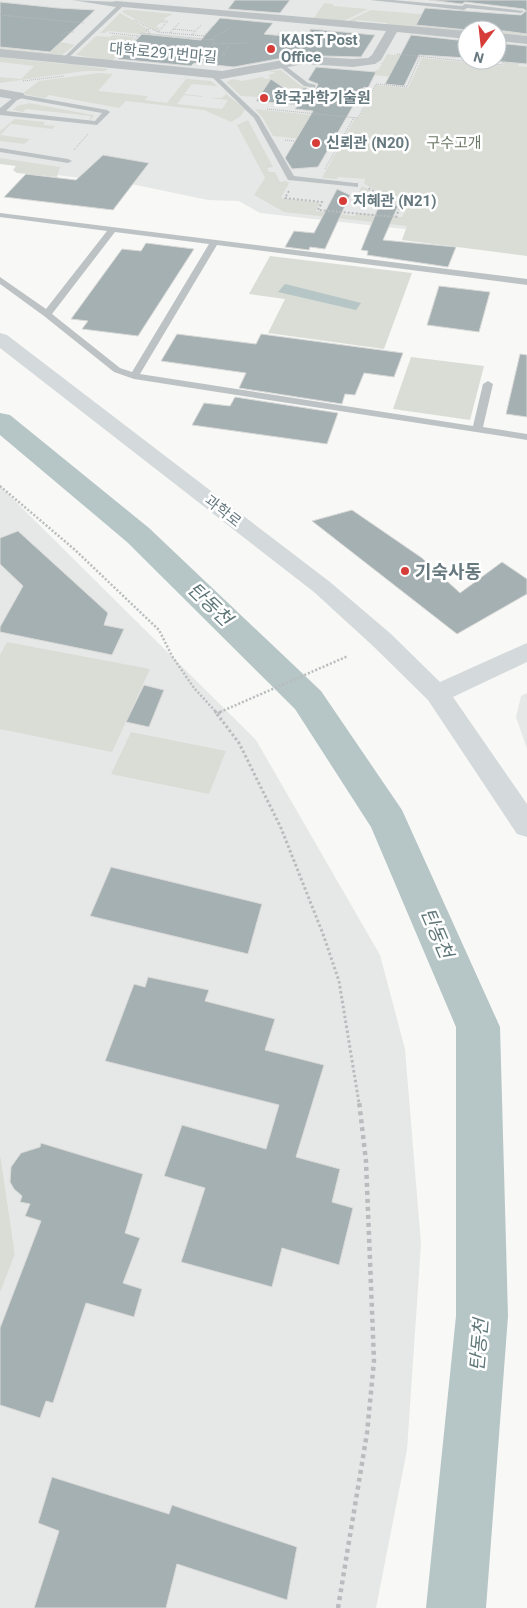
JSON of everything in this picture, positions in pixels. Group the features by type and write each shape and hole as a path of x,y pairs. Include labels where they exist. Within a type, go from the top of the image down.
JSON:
{"main road":[{"name":"과학로","path":"0,339 322,588 382,640 437,694 527,826"},
{"path":"437,694 527,652"}],"street":[{"path":"113,2 303,16 457,34"},
{"name":"대학로291번마길","path":"0,53 213,75 232,74 304,60 353,63 371,61 377,57 394,28"},
{"path":"507,39 527,40"},
{"path":"0,93 18,96"}],"lane":[{"path":"64,60 118,8 113,2 75,0"},
{"path":"373,0 464,8 465,6 521,10"},
{"path":"281,65 306,85 314,86 312,90"},
{"path":"213,75 257,117 291,178 355,184"},
{"path":"18,96 107,112 96,123 0,112 18,96"},
{"path":"0,150 68,161"},
{"path":"0,216 527,282"},
{"path":"47,314 112,230"},
{"path":"134,376 214,243"},
{"path":"0,280 47,314 117,370 134,376 527,437"},
{"path":"477,429 488,384"}],"path":[{"path":"0,15 85,23"},
{"path":"169,33 178,24"},
{"path":"192,35 201,26"},
{"path":"148,34 150,32 146,30 151,28"},
{"path":"161,29 158,32 204,36 206,34"},
{"path":"173,29 196,31"},
{"path":"108,36 110,33 139,36"},
{"path":"122,53 141,34 215,40 198,61"},
{"path":"177,37 180,34"},
{"path":"272,39 277,34"},
{"path":"225,55 222,55 232,42 249,43"},
{"path":"212,44 229,45"},
{"path":"394,54 457,61"},
{"path":"247,107 358,118 376,84 407,87 420,57"},
{"path":"312,90 371,93"},
{"path":"318,180 354,117"},
{"path":"72,152 89,134"},
{"path":"296,178 285,198 322,202 318,210 396,217 401,205 362,185 355,184"},
{"path":"0,486 74,549 159,630 172,656 189,680 239,742 281,828 323,934 339,981 361,1114 366,1161 374,1361 367,1433 338,1608"},
{"path":"217,714 348,656"}],"shaded area":[{"name":"한국과학기술원","path":"0,0 527,0 527,150 434,228 404,229 260,213 239,201 208,200 136,185 33,172 0,160"},
{"path":"285,284 361,303 356,310 278,292"},
{"path":"0,486 256,740 380,955 405,1049 421,1244 407,1450 376,1608 0,1608 0,1293 15,1254 0,1153"},
{"path":"527,693 527,749 516,717 521,696"}],"green space":[{"path":"324,3 333,4 333,6 368,9 344,21 314,18"},
{"path":"125,10 173,14 163,19 167,20 156,27 160,28 157,31 122,12"},
{"path":"371,10 470,20 457,20 457,30 386,25 387,23 357,20 356,22 348,21"},
{"path":"120,13 148,29 145,30 148,32 139,34 108,31 100,33"},
{"path":"507,26 527,29 527,36 507,34"},
{"path":"113,35 135,37 112,61 76,55 96,36 110,37"},
{"path":"61,42 75,45 62,55 0,50 0,48 49,53"},
{"path":"387,54 418,57 408,78 373,75"},
{"path":"6,56 8,58 63,64 75,63 108,69 105,71 85,71 0,83 0,77 21,79 34,66 0,62 0,57"},
{"name":"구수고개","path":"422,58 457,61 457,70 507,70 507,61 519,62 518,66 527,67 527,256 402,240 407,226 284,212 254,195 265,178 237,125 248,120 273,167 267,168 269,172 275,172 280,182 286,181 289,183 281,198 320,203 316,211 355,216 356,213 402,217 406,209 402,208 403,205 364,184 365,179 322,178 355,118 359,118 376,85 408,88"},
{"path":"281,70 301,86 306,87 298,98 260,94 258,97 241,96 226,82 233,79 242,81 262,77 266,79 271,78 268,75 276,73 268,71"},
{"path":"99,73 113,74 98,91 148,96 145,100 167,103 186,79 135,74 211,81 217,86 192,84 184,94 202,97 184,95 177,104 222,109 228,100 209,98 222,98 226,94 245,109 241,116 231,122 204,110 126,101 119,108 49,95 45,98 22,94 39,81"},
{"path":"29,103 94,116 89,120 91,116 26,109 23,112 13,110 17,106"},
{"path":"255,109 311,115 301,139 273,136 263,118"},
{"path":"15,119 45,122 43,125 55,126 52,129 11,124 0,135 0,131"},
{"path":"0,135 30,139 24,144 0,141"},
{"path":"0,158 60,167 57,177 17,173 13,170 16,166 0,164"},
{"path":"362,186 399,205 355,200"},
{"path":"270,256 412,273 384,349 268,333 285,299 249,294"},
{"path":"411,357 484,366 470,420 393,409"},
{"path":"7,642 150,669 112,752 0,729 0,655"},
{"path":"131,732 226,751 209,794 111,774"},
{"path":"0,1153 15,1254 0,1293"}],"building":[{"path":"235,0 290,0 280,13 228,9"},
{"path":"429,0 527,0 527,34 507,31 507,20 457,20 457,29 416,25 425,8 521,15 526,11 524,9 465,2 462,4"},
{"path":"0,2 95,10 50,52 0,47"},
{"path":"220,18 273,23 264,34 304,38 311,29 375,35 361,57 285,55 283,58 234,67 194,63 191,66 118,59 142,34 201,40"},
{"path":"411,35 457,40 457,57 419,55 404,86 385,84"},
{"path":"507,44 527,46 527,64 507,62"},
{"path":"316,67 376,72 368,88 364,87 318,167 292,169 285,158 313,111 295,109 298,105 256,101 271,79 297,97 303,88 307,88 305,94 313,96 318,84 308,80"},
{"path":"103,155 149,163 113,210 4,197 26,174 76,180"},
{"path":"337,189 350,195 325,249 310,247 309,250 285,247 294,231 314,233"},
{"path":"380,203 398,206 383,240 456,247 448,267 367,255 368,251 361,250"},
{"path":"146,243 194,249 138,336 82,329 88,321 71,319 122,249 141,251"},
{"path":"439,286 490,292 479,332 427,325"},
{"path":"177,334 256,344 261,334 403,353 394,377 364,373 355,395 345,394 342,404 239,388 246,373 161,361"},
{"path":"520,354 527,355 527,417 506,414"},
{"path":"235,397 338,413 327,444 192,425 204,403 230,406"},
{"name":"기숙사동","path":"352,510 422,558 460,593 502,562 527,579 527,594 457,634 312,521"},
{"path":"18,531 108,613 104,625 124,629 112,655 0,632 0,627 23,586 0,564 0,538"},
{"path":"144,685 164,690 149,727 126,722"},
{"path":"111,867 262,904 248,954 90,916"},
{"path":"148,977 209,990 205,1001 275,1019 265,1050 324,1065 296,1157 340,1169 332,1202 353,1208 339,1265 282,1248 272,1287 181,1262 205,1188 164,1176 182,1125 266,1149 279,1105 105,1061 134,984 145,987"},
{"path":"41,1143 143,1174 125,1233 140,1238 123,1283 142,1289 134,1317 86,1303 53,1403 46,1401 40,1418 0,1405 0,1328 41,1221 25,1216 30,1204 20,1202 22,1196 14,1189 10,1182 11,1167 21,1153 40,1147"},
{"path":"52,1477 169,1514 172,1505 297,1547 287,1600 177,1564 166,1608 34,1608 59,1531 38,1523"}],"waterway":[{"name":"탄동천","path":"0,421 138,535 308,700 388,821 478,1027 482,1316 456,1608"}],"place":[{"name":"KAIST Post Office","path":"271,49"},
{"name":"한국과학기술원","path":"264,98"},
{"name":"신뢰관 (N20)","path":"316,143"},
{"name":"지혜관 (N21)","path":"343,201"},
{"name":"기숙사동","path":"405,571"}]}
